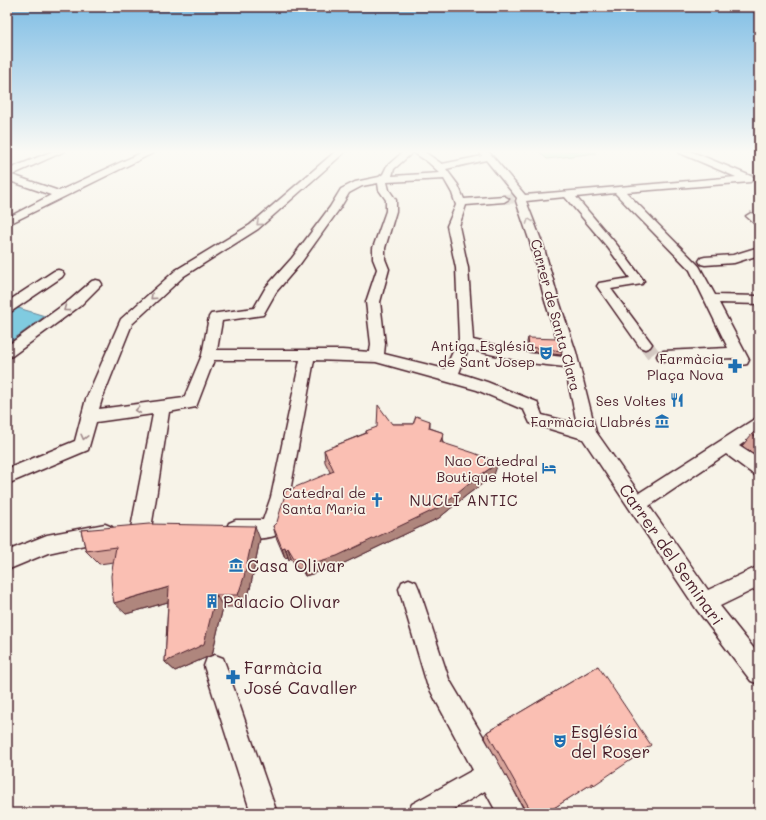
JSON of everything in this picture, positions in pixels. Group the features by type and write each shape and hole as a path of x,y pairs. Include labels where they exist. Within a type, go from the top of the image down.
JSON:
{"street":[{"path":"43,189 60,195"},
{"path":"7,222 72,189"},
{"path":"7,477 82,445 94,399 126,322 180,273 254,227 297,189"},
{"path":"89,417 190,403 209,355 216,317 258,312 271,290 301,255 335,208 345,191 348,189"},
{"path":"376,357 378,344 373,302 383,270 379,259 379,248 391,211 391,200 384,189"},
{"path":"450,376 463,343 466,341 461,257 455,240 452,224 461,208 461,202 454,189"},
{"path":"515,189 522,198 627,189"},
{"path":"618,190 695,261 734,259 759,251"},
{"path":"568,194 613,247 638,281 603,286 654,353 740,357 695,269 695,261"},
{"name":"Carrer de Santa Clara","path":"522,198 521,201 537,245 552,301 572,363 580,404 589,434"},
{"path":"461,202 504,199"},
{"path":"7,308 58,274"},
{"path":"7,353 74,303 96,284"},
{"path":"710,299 759,300"},
{"path":"463,343 529,358 572,363"},
{"path":"209,355 376,357 450,376 482,386 531,406 536,419 589,434"},
{"path":"217,529 270,530 280,497 308,355"},
{"path":"7,561 47,544 93,534 148,528 146,504 162,407"},
{"path":"637,504 759,424"},
{"name":"Carrer del Seminari","path":"589,434 704,603 759,673"},
{"path":"727,446 759,469"},
{"path":"704,603 759,576"},
{"path":"409,589 439,684 512,813"},
{"path":"215,666 264,813"},
{"path":"421,813 490,774"}],"water":[{"path":"15,307 45,316 7,344 7,312"}],"building":[{"path":"528,338 558,339 562,351 529,347"},
{"name":"Catedral de Santa Maria","path":"378,405 392,424 413,424 416,416 430,421 429,428 444,433 440,442 474,453 498,463 469,483 440,507 337,556 303,566 298,559 294,558 288,548 286,550 285,547 282,548 273,526 277,522 286,491 334,471 324,450 367,433 366,431 377,427"},
{"path":"759,429 759,439 752,434"},
{"name":"Palacio Olivar","path":"149,524 255,526 244,577 238,595 216,595 204,644 165,662 169,587 114,603 111,576 116,547 86,551 81,530"},
{"name":"Església del Roser","path":"598,666 651,745 594,785 593,783 546,813 529,813 531,811 487,732"}],"tunnel":[{"path":"504,199 522,198"},
{"path":"645,344 653,354"}],"place":[{"name":"Antiga Església de Sant Josep","path":"546,353"},
{"name":"Farmàcia Plaça Nova","path":"735,366"},
{"name":"Ses Voltes","path":"677,400"},
{"name":"Farmàcia Llabrés","path":"662,421"},
{"name":"Nao Catedral Boutique Hotel","path":"549,468"},
{"name":"Catedral de Santa Maria","path":"377,500"},
{"name":"Casa Olivar","path":"236,565"},
{"name":"Palacio Olivar","path":"212,601"},
{"name":"Farmàcia José Cavaller","path":"233,677"},
{"name":"Església del Roser","path":"560,741"}],"district":[{"name":"NUCLI ANTIC","path":"464,500"}]}
